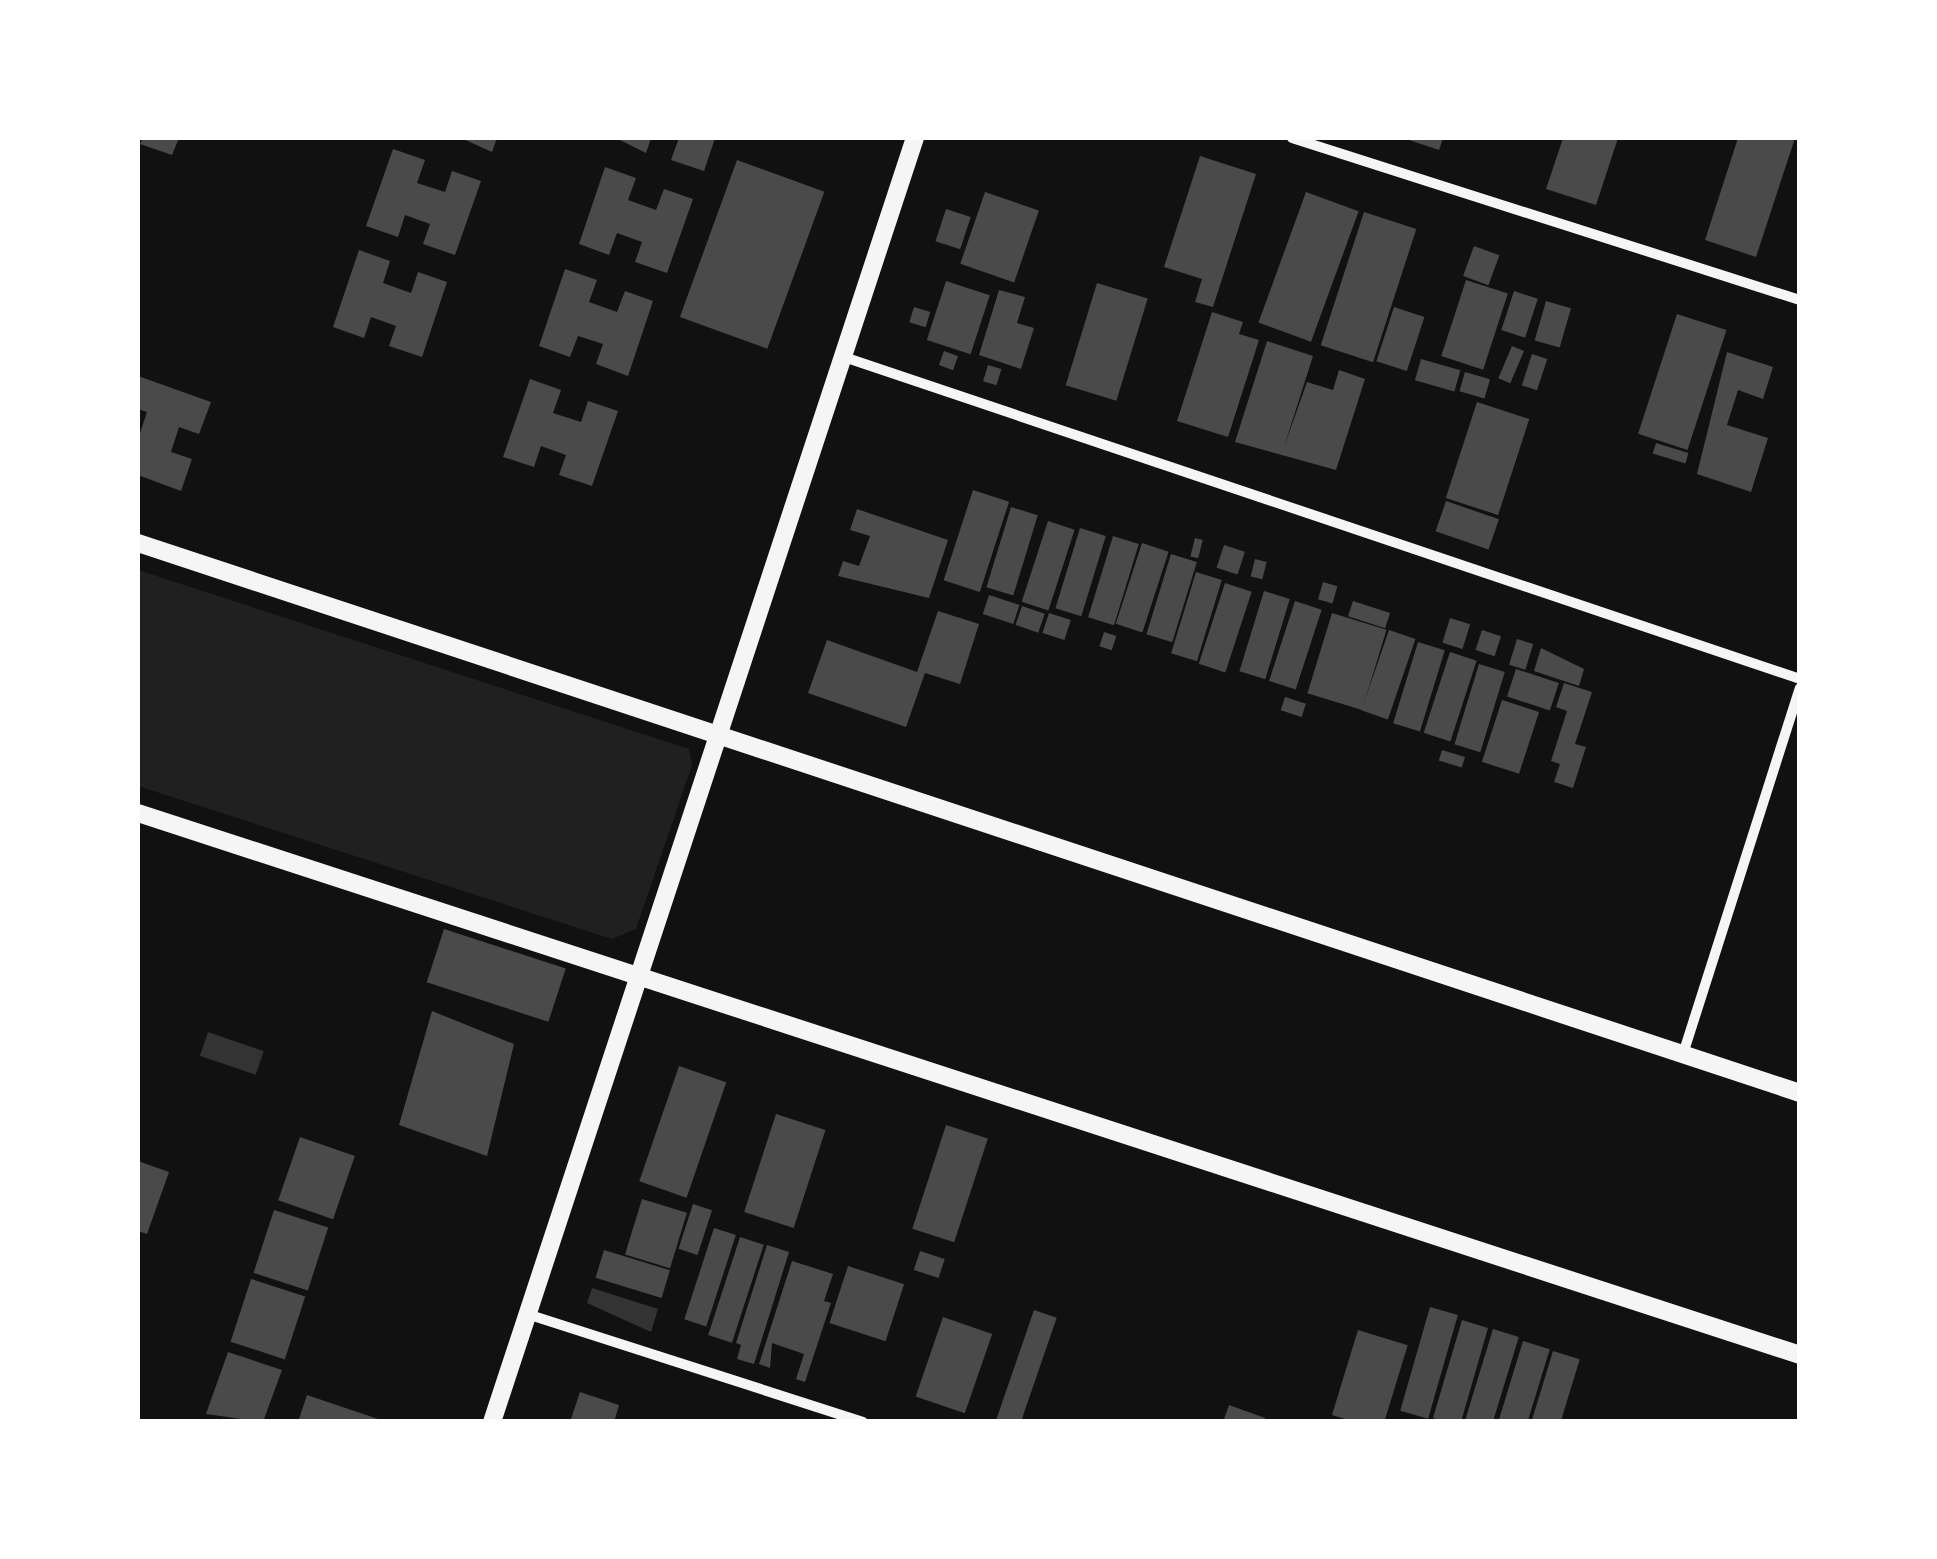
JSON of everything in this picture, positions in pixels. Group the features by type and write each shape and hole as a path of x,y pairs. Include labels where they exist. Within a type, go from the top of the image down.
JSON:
{"street":[{"path":"492,1422 915,138"},
{"path":"1292,138 1800,300"},
{"path":"844,357 1800,679"},
{"path":"138,543 1800,1093"},
{"path":"1683,1054 1800,688"},
{"path":"138,813 1800,1356"},
{"path":"526,1314 863,1422"}],"shaded area":[{"path":"138,570 689,749 692,765 636,929 612,939 138,786"},
{"path":"208,1032 264,1051 256,1075 200,1056"},
{"path":"592,1288 658,1309 651,1332 587,1303"}],"building":[{"path":"143,138 179,138 172,155 140,144"},
{"path":"461,138 497,138 492,152"},
{"path":"616,138 651,138 646,153"},
{"path":"679,138 715,138 704,171 671,160"},
{"path":"1403,138 1443,138 1439,150"},
{"path":"1563,138 1618,138 1596,205 1546,189"},
{"path":"1738,138 1795,138 1756,257 1705,240"},
{"path":"393,149 425,160 417,183 445,192 452,171 481,181 455,255 423,244 430,224 405,215 398,237 366,226"},
{"path":"1200,156 1256,174 1213,307 1195,302 1202,279 1164,267"},
{"path":"737,160 824,192 767,349 680,317"},
{"path":"605,167 636,178 628,200 656,210 664,189 693,199 667,273 635,262 642,242 617,233 609,255 579,244"},
{"path":"985,192 1039,211 1014,282 960,264"},
{"path":"1306,192 1359,211 1311,342 1258,323"},
{"path":"946,209 971,217 960,249 935,241"},
{"path":"1364,212 1416,229 1373,362 1321,345"},
{"path":"1474,246 1499,255 1488,285 1463,276"},
{"path":"359,250 390,261 383,283 411,293 418,272 447,282 422,357 389,346 396,326 371,317 364,338 333,327"},
{"path":"565,269 597,280 589,302 617,312 625,291 653,301 628,376 596,364 603,344 578,336 570,357 539,346"},
{"path":"1466,280 1508,294 1483,370 1441,356"},
{"path":"946,281 990,295 971,354 927,340"},
{"path":"1097,283 1148,298 1116,401 1066,385"},
{"path":"999,290 1025,297 1017,323 1034,328 1021,369 979,355"},
{"path":"1514,291 1538,299 1525,338 1501,330"},
{"path":"1546,301 1571,308 1560,348 1535,340"},
{"path":"914,307 930,312 926,327 909,322"},
{"path":"1394,307 1424,317 1407,371 1376,361"},
{"path":"1212,312 1243,322 1239,334 1259,340 1228,437 1177,421"},
{"path":"1677,314 1726,330 1688,450 1638,434"},
{"path":"1267,341 1313,356 1284,447 1307,382 1333,390 1339,370 1365,379 1336,470 1235,442"},
{"path":"1512,346 1524,351 1510,383 1498,378"},
{"path":"944,351 958,356 953,370 939,365"},
{"path":"1727,352 1773,367 1763,399 1738,390 1727,425 1768,438 1751,492 1697,474"},
{"path":"1532,354 1547,359 1537,390 1522,385"},
{"path":"1421,359 1460,370 1454,391 1415,380"},
{"path":"988,365 1001,369 996,385 983,381"},
{"path":"1465,372 1490,379 1484,398 1459,391"},
{"path":"138,376 211,402 199,434 179,427 171,452 192,459 181,491 138,475 138,439 147,412 138,409"},
{"path":"530,379 561,390 553,413 581,422 588,401 618,411 592,486 559,475 566,455 541,446 534,467 503,457"},
{"path":"1477,402 1529,419 1498,515 1446,498"},
{"path":"1656,443 1689,453 1685,463 1653,454"},
{"path":"973,490 1009,502 980,592 944,580"},
{"path":"1446,501 1499,519 1489,549 1436,531"},
{"path":"1011,507 1038,515 1013,596 986,587"},
{"path":"857,509 948,540 929,598 838,576 843,561 859,566 870,536 850,530"},
{"path":"1048,521 1075,530 1048,610 1022,602"},
{"path":"1080,528 1106,536 1081,616 1055,608"},
{"path":"1113,536 1139,544 1114,625 1088,617"},
{"path":"1195,538 1203,540 1198,558 1190,556"},
{"path":"1142,543 1169,552 1142,632 1116,624"},
{"path":"1224,545 1245,552 1238,575 1217,568"},
{"path":"1171,554 1197,562 1172,642 1146,634"},
{"path":"1255,559 1267,562 1262,579 1251,576"},
{"path":"1196,572 1222,580 1197,661 1171,653"},
{"path":"1323,582 1337,586 1332,603 1318,599"},
{"path":"1225,583 1252,592 1225,672 1199,664"},
{"path":"1264,591 1290,599 1265,679 1239,671"},
{"path":"989,595 1019,605 1013,624 983,614"},
{"path":"1295,601 1322,610 1296,690 1269,681"},
{"path":"1353,601 1390,613 1385,628 1348,616"},
{"path":"1022,606 1045,614 1038,633 1015,625"},
{"path":"938,611 979,624 960,684 925,673 906,727 808,693 827,640 917,672"},
{"path":"1049,613 1071,620 1064,640 1043,633"},
{"path":"1332,613 1387,630 1362,710 1307,693"},
{"path":"1450,618 1470,624 1462,649 1442,643"},
{"path":"1389,630 1415,639 1388,719 1361,710"},
{"path":"1482,630 1501,636 1495,656 1476,650"},
{"path":"1104,632 1116,636 1112,650 1099,646"},
{"path":"1517,639 1533,644 1525,670 1509,665"},
{"path":"1418,642 1445,650 1420,731 1393,723"},
{"path":"1541,648 1584,669 1579,686 1534,671"},
{"path":"1450,652 1477,661 1450,741 1424,733"},
{"path":"1479,664 1505,672 1480,752 1454,744"},
{"path":"1516,669 1559,683 1550,710 1507,697"},
{"path":"1564,683 1592,692 1575,744 1586,747 1573,788 1554,782 1560,764 1551,761 1567,711 1556,707"},
{"path":"1285,697 1306,704 1302,717 1281,710"},
{"path":"1502,700 1539,712 1519,774 1482,762"},
{"path":"1442,750 1465,757 1462,768 1439,761"},
{"path":"444,929 566,969 548,1022 427,982"},
{"path":"432,1011 514,1044 487,1156 399,1125"},
{"path":"679,1066 726,1082 687,1198 639,1181"},
{"path":"776,1114 825,1130 794,1228 744,1212"},
{"path":"946,1125 988,1139 954,1242 912,1229"},
{"path":"300,1137 355,1156 333,1219 278,1200"},
{"path":"138,1161 169,1172 147,1234 138,1231"},
{"path":"642,1199 687,1213 670,1268 625,1254"},
{"path":"693,1204 712,1210 697,1255 678,1249"},
{"path":"274,1210 328,1228 308,1290 254,1273"},
{"path":"714,1228 736,1235 706,1326 684,1319"},
{"path":"740,1237 764,1245 732,1343 708,1335"},
{"path":"767,1245 789,1252 754,1364 737,1359 741,1345 736,1343"},
{"path":"604,1250 670,1270 662,1298 596,1278"},
{"path":"920,1251 945,1259 939,1278 914,1270"},
{"path":"792,1261 833,1274 824,1301 831,1303 805,1382 796,1379 804,1354 772,1343 770,1368 759,1364"},
{"path":"848,1266 904,1284 886,1341 829,1323"},
{"path":"251,1279 305,1297 285,1359 231,1342"},
{"path":"1430,1307 1458,1315 1428,1419 1400,1411"},
{"path":"1034,1310 1057,1318 1021,1422 996,1422"},
{"path":"943,1317 992,1334 965,1413 916,1396"},
{"path":"1462,1320 1488,1328 1461,1422 1446,1422 1433,1418"},
{"path":"1493,1329 1519,1337 1493,1422 1465,1422"},
{"path":"1358,1330 1408,1345 1384,1422 1355,1422 1332,1415"},
{"path":"1523,1341 1550,1349 1528,1422 1498,1421"},
{"path":"1553,1351 1580,1359 1561,1422 1531,1422"},
{"path":"228,1352 282,1370 263,1422 206,1414"},
{"path":"580,1392 619,1405 614,1422 570,1422"},
{"path":"307,1395 384,1421 384,1422 298,1422"},
{"path":"1229,1405 1265,1418 1264,1422 1223,1422"}]}
